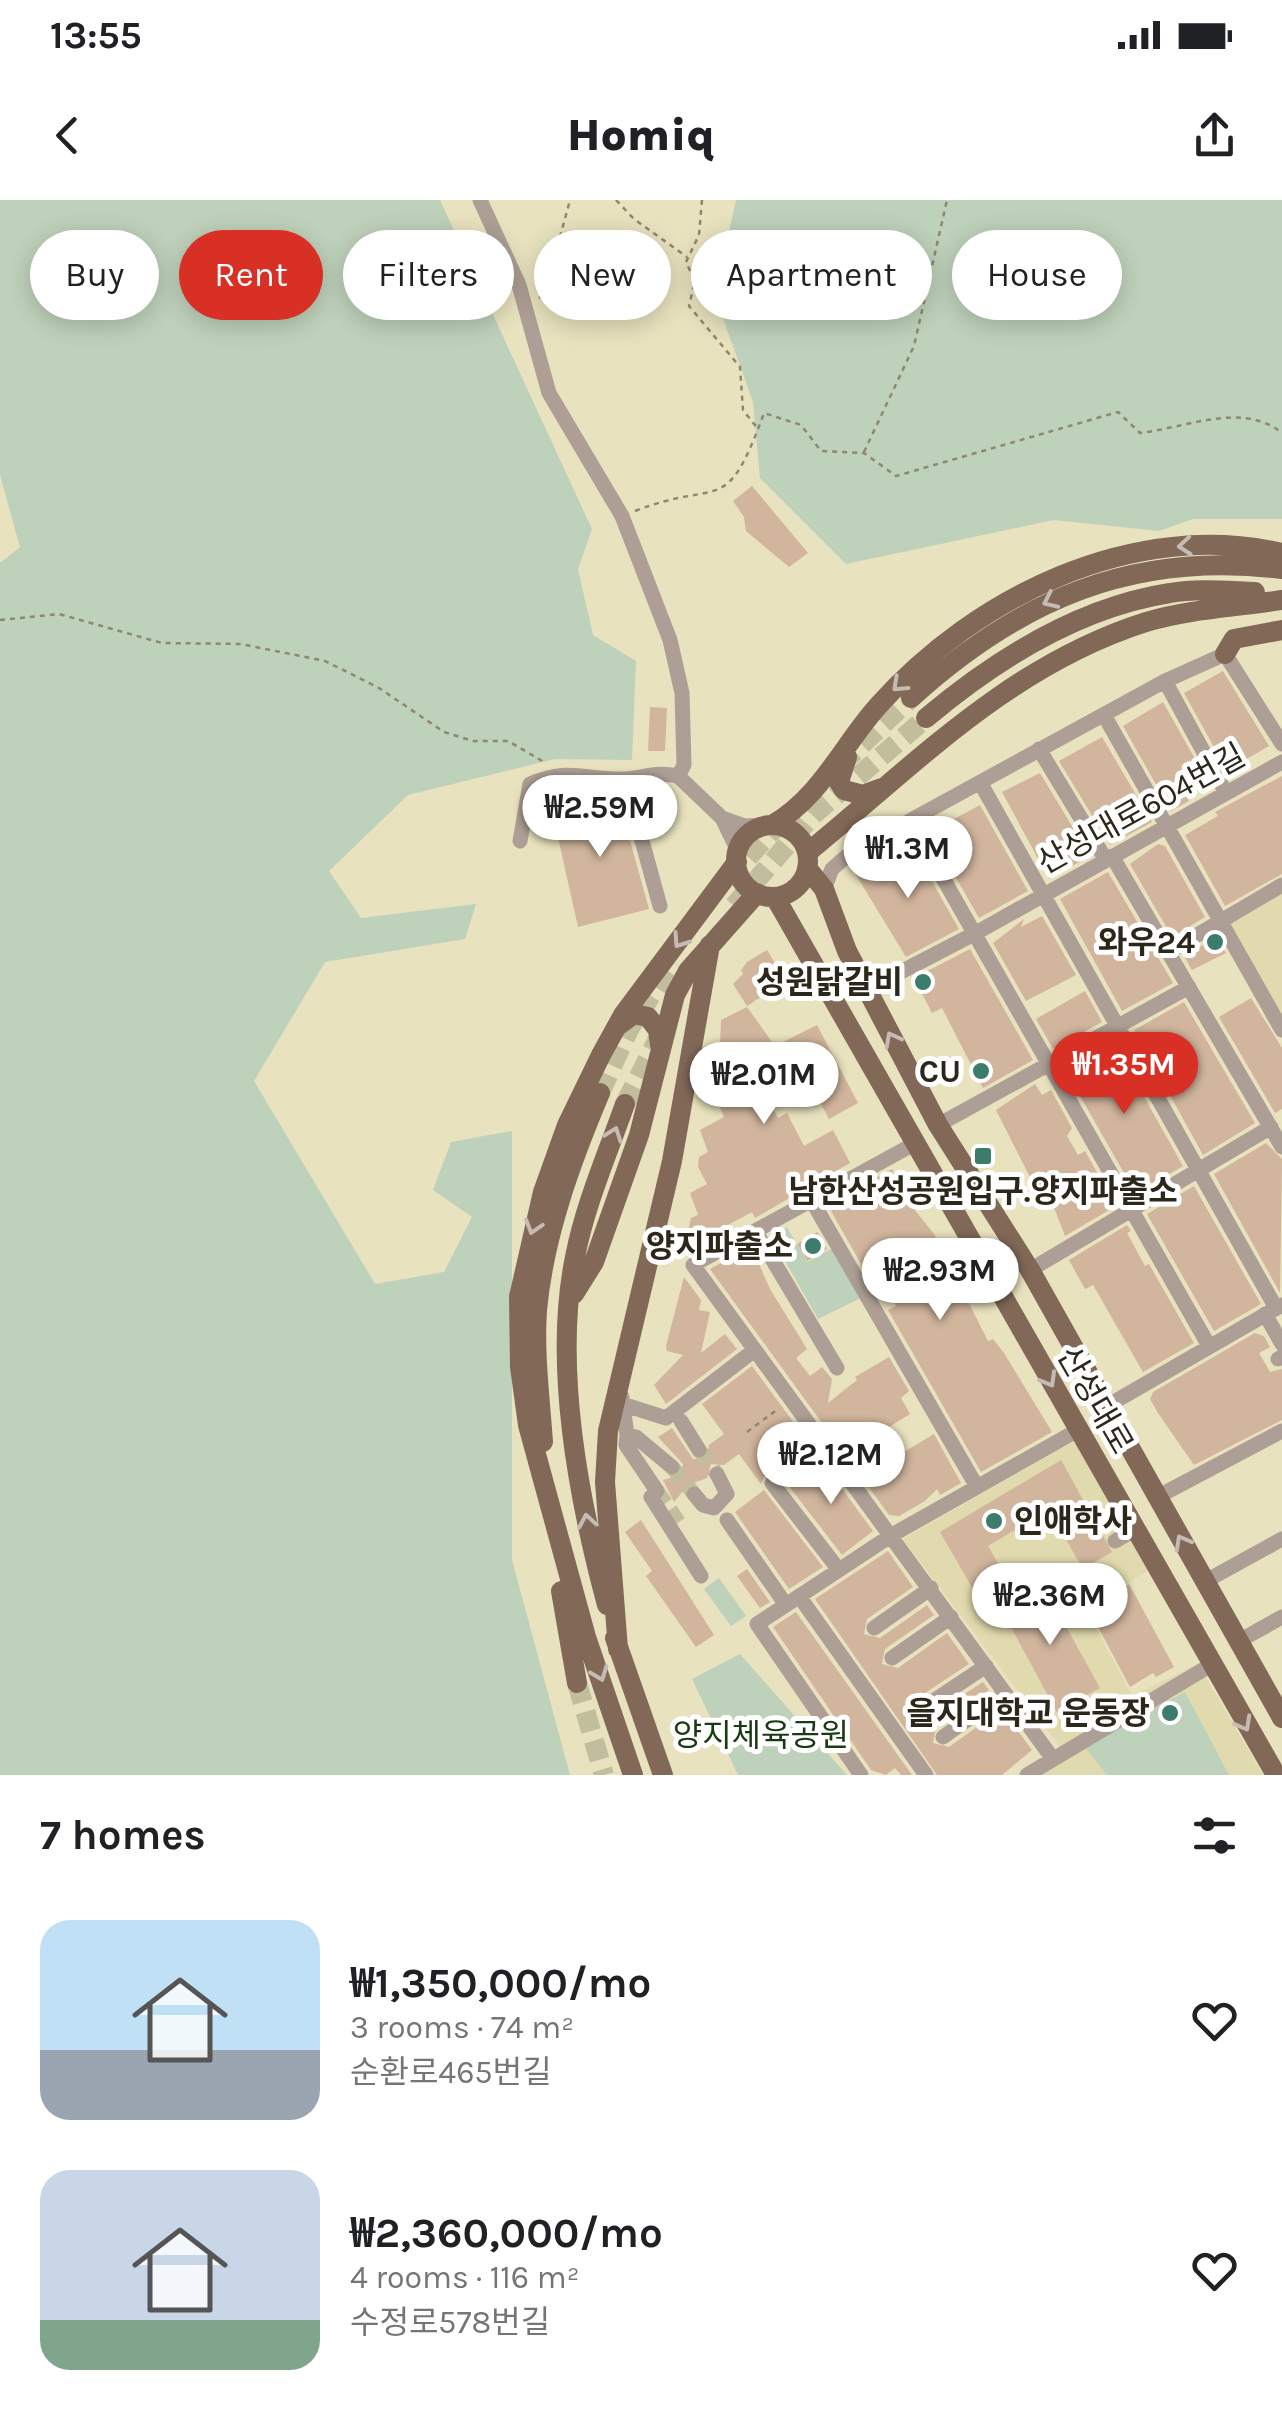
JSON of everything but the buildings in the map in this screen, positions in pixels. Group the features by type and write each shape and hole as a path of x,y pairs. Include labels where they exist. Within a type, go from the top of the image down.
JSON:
{"main road":[{"path":"633,1775 586,1638 546,1479 528,1425 520,1366 519,1297 527,1248 567,1125 617,1026 749,834 770,825 811,793 856,731 926,659 1029,589 1084,566 1180,546 1230,544 1282,552"},
{"path":"911,698 951,662 1001,628 1078,588 1164,569 1222,565 1282,569"},
{"path":"926,718 1012,654 1060,629 1141,599 1202,590 1282,597"},
{"path":"568,1304 594,1262 616,1202 676,994 710,945 766,895 796,888 807,861 973,712 1085,648 1168,616 1282,597"},
{"path":"1225,654 1234,639 1282,630"},
{"path":"856,731 839,782 844,790 862,795 888,785"},
{"path":"770,825 795,833 807,861"},
{"path":"737,856 742,880 766,895"},
{"name":"산성대로","path":"807,861 824,889 866,990 938,1125 1116,1400 1158,1497 1282,1718"},
{"name":"산성대로","path":"766,895 914,1144 1276,1775"},
{"path":"618,1649 605,1482 608,1431 672,1162 696,1006 710,945"},
{"path":"617,1026 634,1014 648,1016 658,1030 660,1052"},
{"path":"546,1479 538,1374 539,1297 545,1252 577,1147 600,1093"},
{"path":"625,1104 585,1216 568,1304 580,1481 593,1555 618,1649 663,1775"},
{"path":"562,1544 561,1597 577,1683"}],"street":[{"path":"480,200 519,285 549,392 622,516 677,664 684,765 678,776"},
{"path":"824,889 832,869 848,854 1165,682 1225,654 1282,744"},
{"path":"1165,682 1226,793"},
{"path":"1104,716 1282,1030"},
{"path":"1040,749 1170,951 1282,1148"},
{"name":"산성대로604번길","path":"866,990 1282,762"},
{"path":"520,841 530,784 557,772 626,779 654,772 678,776 722,818 737,856"},
{"path":"626,779 660,906"},
{"path":"981,784 1274,1309 1281,1354"},
{"path":"722,818 746,826 770,825"},
{"path":"910,822 1208,1346"},
{"path":"1170,951 1282,885"},
{"path":"938,1125 1189,987"},
{"path":"1030,1270 1271,1127"},
{"path":"914,1144 693,1265 752,1352 892,1535 1005,1692 1054,1767"},
{"path":"812,1201 976,1486"},
{"path":"756,1232 837,1368"},
{"path":"1116,1400 1274,1309"},
{"path":"622,1404 666,1418 752,1352"},
{"path":"624,1362 622,1404 626,1445 657,1491 651,1496 700,1576"},
{"path":"682,1421 699,1450"},
{"path":"862,1775 757,1624 892,1535 1078,1430"},
{"path":"1158,1497 1282,1431"},
{"path":"627,1436 636,1437 672,1467"},
{"path":"823,1444 772,1483 838,1570"},
{"path":"694,1494 703,1505 714,1508 722,1504 727,1494 718,1474"},
{"path":"727,1520 926,1775"},
{"path":"1115,1541 1134,1530"},
{"path":"1204,1582 1282,1539"},
{"path":"874,1628 930,1588"},
{"path":"892,1658 951,1617"},
{"path":"1237,1642 1282,1617"},
{"path":"1027,1775 1054,1767 1211,1665"},
{"path":"932,1702 986,1666"},
{"path":"944,1737 1005,1692"}],"path":[{"path":"562,230 570,200"},
{"path":"616,200 634,220 688,257 695,281 689,306 740,367 743,410 758,430"},
{"path":"688,257 699,235 702,200"},
{"path":"864,454 914,346 947,200"},
{"path":"622,516 656,502 709,495 730,485 746,462 764,413 801,425 821,451 864,454 896,476 1118,412 1140,433 1244,417 1271,424 1282,433"},
{"path":"0,620 59,614 162,643 242,644 326,662 379,688 444,732 473,741 508,741 557,772"},
{"path":"747,1432 790,1401"}],"shaded area":[{"path":"1282,885 1282,1031 1221,921"},
{"path":"1075,1441 1148,1571 1107,1595 1116,1612 1094,1624 1132,1696 1198,1664 1263,1775 1040,1775 1068,1757 903,1539"}],"green space":[{"path":"0,200 440,200 454,230 343,230 343,320 495,320 592,529 578,569 593,635 636,661 632,760 555,759 408,795 329,871 361,918 476,904 465,939 325,962 254,1081 375,1284 444,1272 472,1217 433,1190 451,1142 512,1131 512,1560 570,1775 0,1775 0,563 20,547 0,475"},
{"path":"736,200 1282,200 1282,519 1193,519 1159,531 1054,520 846,564 760,478 753,402 724,320 932,320 932,230 729,230"},
{"path":"787,1227 807,1262 833,1248 863,1297 818,1319 771,1236"},
{"path":"719,1578 746,1616 731,1626 704,1589"},
{"name":"양지체육공원","path":"740,1654 847,1775 738,1775 692,1679"},
{"name":"을지대학교 운동장","path":"1185,1692 1229,1775 1107,1775 1083,1745"}],"tunnel":[{"path":"840,765 911,698"},
{"path":"734,906 813,815 926,718"},
{"path":"728,879 786,816"},
{"path":"600,1093 629,1029 673,962"},
{"path":"625,1104 660,1035"},
{"path":"699,1450 717,1474"},
{"path":"672,1467 694,1494"},
{"path":"657,1491 682,1527"},
{"path":"577,1683 604,1775"}],"place":[{"name":"와우24","path":"1215,942"},
{"name":"성원닭갈비","path":"923,982"},
{"name":"CU","path":"981,1071"},
{"name":"남한산성공원입구.양지파출소","path":"983,1156"},
{"name":"양지파출소","path":"813,1246"},
{"name":"인애학사","path":"994,1521"},
{"name":"을지대학교 운동장","path":"1170,1713"}]}
